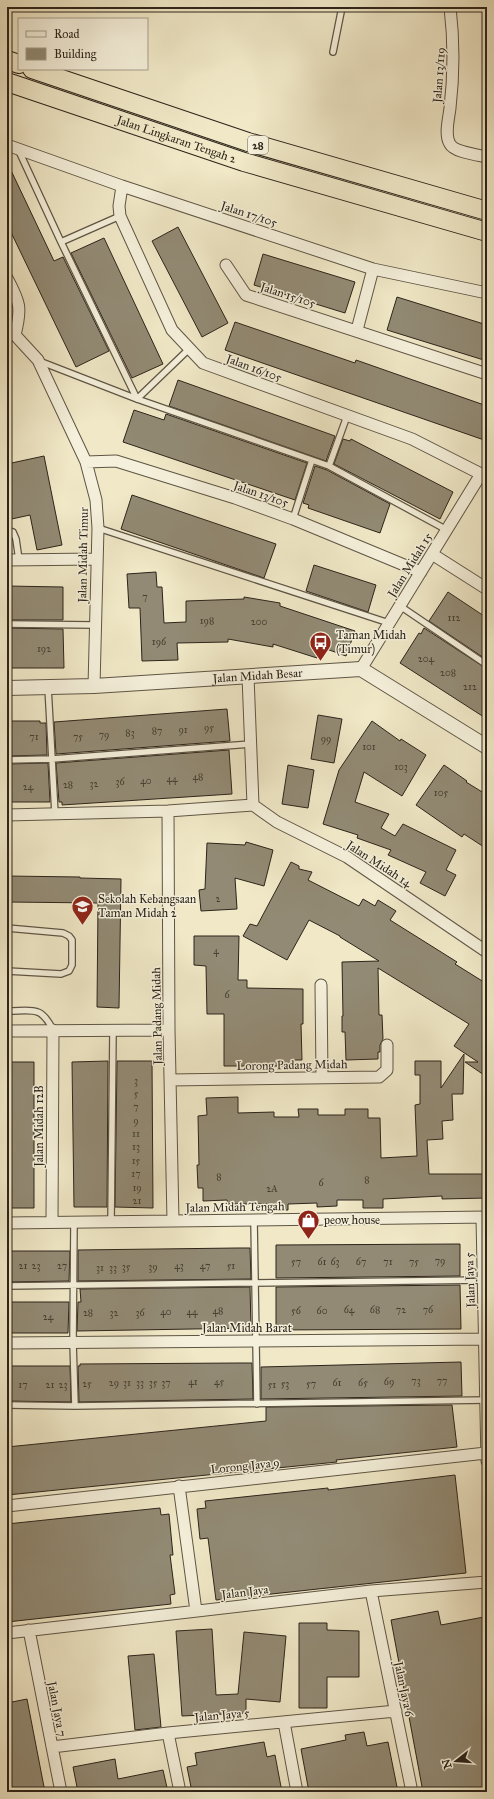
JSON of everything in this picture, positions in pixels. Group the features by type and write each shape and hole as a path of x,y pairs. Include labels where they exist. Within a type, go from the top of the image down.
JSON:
{"highway":[{"path":"7,60 18,64"},
{"name":"Jalan Lingkaran Tengah 2","path":"35,70 248,142 487,211"},
{"name":"Jalan Lingkaran Tengah 2","path":"7,82 244,162 487,232"}],"street":[{"name":"Jalan 13/119","path":"450,7 454,42 452,90 447,136 450,144 455,149 487,157"},
{"name":"Jalan 17/105","path":"12,147 122,186 373,269 487,293"},
{"name":"Jalan 16/105","path":"122,186 119,206 120,216 172,330 204,363 412,439 481,474"},
{"name":"Jalan 15/105","path":"226,265 246,295 357,330 487,374"},
{"path":"357,330 373,269"},
{"path":"7,278 18,298 20,317 11,333"},
{"name":"Jalan Midah Timur","path":"11,333 38,360 86,462 96,500 98,528 94,625 94,686"},
{"name":"Jalan 13/105","path":"86,462 116,461 236,498 293,519 421,572"},
{"name":"Jalan Midah 15","path":"360,669 481,474"},
{"path":"432,554 487,589"},
{"path":"7,560 96,559"},
{"path":"360,669 487,747"},
{"name":"Jalan Midah Besar","path":"7,688 94,686 360,669"},
{"path":"7,815 168,811 253,805 248,676"},
{"name":"Jalan Midah 14","path":"253,805 277,822 347,857 487,952"},
{"name":"Jalan Padang Midah","path":"168,811 169,1030 173,1221"},
{"path":"321,985 322,1077"},
{"name":"Jalan Midah 12B","path":"52,1222 53,1030"},
{"path":"7,1031 169,1030"},
{"name":"Lorong Padang Midah","path":"170,1080 379,1077 387,1070 388,1045"},
{"name":"Jalan Midah Tengah","path":"7,1223 484,1218"},
{"name":"Jalan Jaya 5","path":"484,1218 483,1280 486,1339 487,1457"},
{"name":"Jalan Midah Barat","path":"7,1343 486,1339"},
{"name":"Lorong Jaya 9","path":"7,1506 180,1486 487,1457"},
{"path":"180,1486 196,1611"},
{"name":"Jalan Jaya","path":"7,1633 371,1591 487,1582"},
{"name":"Jalan Jaya 6","path":"371,1591 412,1792"},
{"name":"Jalan Jaya 7","path":"28,1630 61,1792"},
{"name":"Jalan Jaya 5","path":"52,1747 168,1733 396,1711"},
{"path":"284,1722 297,1792"},
{"path":"168,1733 180,1792"}],"lane":[{"path":"333,52 342,7"},
{"path":"12,147 61,242 137,400"},
{"path":"61,242 120,216"},
{"path":"137,400 190,348"},
{"path":"38,360 137,400 330,466 447,530"},
{"path":"330,466 346,416"},
{"path":"293,519 312,460"},
{"path":"98,528 389,623"},
{"path":"7,530 13,532 16,539 19,560"},
{"path":"400,606 487,665"},
{"path":"7,624 94,625"},
{"path":"48,688 55,815"},
{"path":"7,760 52,759 251,744"},
{"path":"7,928 63,933 69,936 72,940 72,965 69,971 61,974 7,971"},
{"path":"7,1011 38,1012 47,1018 53,1030"},
{"path":"112,1222 113,1030"},
{"path":"254,1220 257,1404"},
{"path":"74,1222 73,1342 75,1406"},
{"path":"7,1286 73,1287 483,1280"},
{"path":"7,1405 75,1406 486,1400"}],"building":[{"path":"7,162 54,261 63,257 109,351 76,367 7,224"},
{"path":"178,227 228,323 202,337 152,241"},
{"path":"104,238 163,364 132,378 71,253"},
{"path":"263,254 355,282 345,313 254,285"},
{"path":"397,297 487,325 487,361 387,330"},
{"path":"235,322 355,363 356,360 487,406 487,441 225,350"},
{"path":"178,380 335,436 326,461 169,406"},
{"path":"134,410 164,420 166,414 307,463 295,500 123,442"},
{"path":"343,439 350,441 351,439 453,492 440,519 334,464"},
{"path":"44,456 62,545 37,550 30,515 7,520 7,464"},
{"path":"315,466 327,470 390,504 380,533 308,508 309,505 303,503"},
{"path":"132,495 276,544 264,578 121,529"},
{"path":"314,565 376,585 368,612 306,591"},
{"path":"156,572 157,587 162,587 164,623 186,622 186,601 244,599 244,597 280,603 280,606 355,631 346,656 321,647 317,658 273,644 273,647 228,639 228,642 177,643 178,660 142,661 140,608 129,608 127,574"},
{"path":"7,586 63,587 63,620 7,620"},
{"path":"448,592 487,618 487,660 429,621"},
{"path":"7,628 63,629 64,668 7,668"},
{"path":"424,628 487,669 487,719 400,663 419,633 421,634"},
{"path":"227,709 230,741 56,754 54,722"},
{"path":"318,715 342,719 334,763 311,759"},
{"path":"7,721 40,721 40,723 46,723 47,755 7,756"},
{"path":"372,721 400,741 401,739 426,755 402,796 364,772 355,802 389,814 381,828 395,836 403,824 456,850 446,870 456,875 445,896 420,883 426,872 388,855 391,850 357,838 358,835 323,824 339,770"},
{"path":"229,750 232,794 62,805 62,802 59,802 56,763"},
{"path":"48,763 50,802 7,802 7,764"},
{"path":"288,765 314,770 308,808 282,804"},
{"path":"444,765 467,781 466,782 487,795 487,849 464,834 462,837 416,805"},
{"path":"246,842 273,850 264,886 235,878 237,909 201,911 199,890 205,889 207,843 245,845"},
{"path":"291,862 299,866 299,869 312,872 308,880 359,906 363,899 375,906 378,900 396,911 390,920 457,962 455,964 487,984 487,1077 465,1062 478,1062 454,1046 469,1024 378,968 379,1015 382,1015 383,1039 380,1045 380,1052 378,1052 378,1059 346,1060 345,1032 342,1032 342,962 379,961 340,936 309,920 287,960 243,936 250,924 257,926"},
{"path":"7,876 121,879 119,1008 97,1007 98,903 7,902"},
{"path":"194,936 239,936 238,980 247,980 247,988 303,989 303,1024 301,1024 302,1060 294,1060 294,1066 224,1066 224,1014 207,1014 206,966 194,965"},
{"path":"464,1054 463,1094 452,1094 453,1120 442,1121 443,1139 427,1140 429,1174 487,1174 487,1198 442,1199 442,1196 383,1199 383,1208 363,1208 363,1200 337,1200 337,1206 317,1207 317,1203 288,1204 288,1210 267,1210 267,1204 228,1204 227,1200 203,1201 203,1188 198,1188 198,1116 207,1115 206,1098 238,1097 238,1113 274,1112 274,1117 299,1117 298,1109 318,1109 318,1115 345,1115 345,1109 368,1109 368,1118 380,1118 381,1158 417,1156 415,1105 420,1104 420,1075 415,1075 415,1061 441,1061 441,1088"},
{"path":"108,1061 107,1207 74,1207 72,1062"},
{"path":"117,1061 152,1061 153,1208 115,1207"},
{"path":"7,1062 34,1062 34,1208 7,1208"},
{"path":"460,1244 460,1276 276,1278 276,1245"},
{"path":"250,1248 251,1279 78,1281 78,1250"},
{"path":"7,1251 70,1251 69,1281 7,1282"},
{"path":"460,1285 461,1329 276,1330 276,1287"},
{"path":"250,1287 251,1328 77,1331 78,1302 81,1302 80,1289"},
{"path":"7,1302 69,1302 68,1333 7,1333"},
{"path":"461,1362 462,1396 261,1399 261,1367"},
{"path":"252,1363 253,1399 79,1402 78,1366 80,1366 80,1364"},
{"path":"7,1366 70,1366 71,1402 7,1401"},
{"path":"452,1405 457,1447 336,1460 337,1462 7,1495 7,1447 266,1421 266,1407"},
{"path":"455,1475 466,1573 216,1600 208,1538 200,1539 197,1509 206,1508 205,1501 328,1488 328,1490"},
{"path":"160,1508 161,1515 169,1514 173,1555 170,1555 175,1594 170,1595 171,1604 7,1622 7,1524"},
{"path":"438,1611 441,1625 484,1617 487,1629 487,1792 423,1792 391,1620"},
{"path":"299,1623 327,1623 327,1630 359,1631 359,1677 327,1677 327,1708 299,1708"},
{"path":"212,1629 216,1695 238,1694 244,1632 286,1636 280,1702 246,1699 246,1713 182,1716 176,1631"},
{"path":"154,1654 161,1727 135,1730 128,1656"},
{"path":"27,1699 45,1792 7,1792 7,1703"},
{"path":"364,1732 367,1746 388,1742 398,1792 309,1792 301,1749 346,1740 345,1735"},
{"path":"264,1742 267,1757 275,1755 282,1792 192,1792 187,1767 197,1765 195,1753"},
{"path":"115,1759 118,1779 163,1770 168,1792 78,1792 73,1767"}],"place":[{"name":"Taman Midah (Timur)","path":"321,662"},
{"name":"Sekolah Kebangsaan Taman Midah 2","path":"82,926"},
{"name":"peow house","path":"309,1240"}]}
